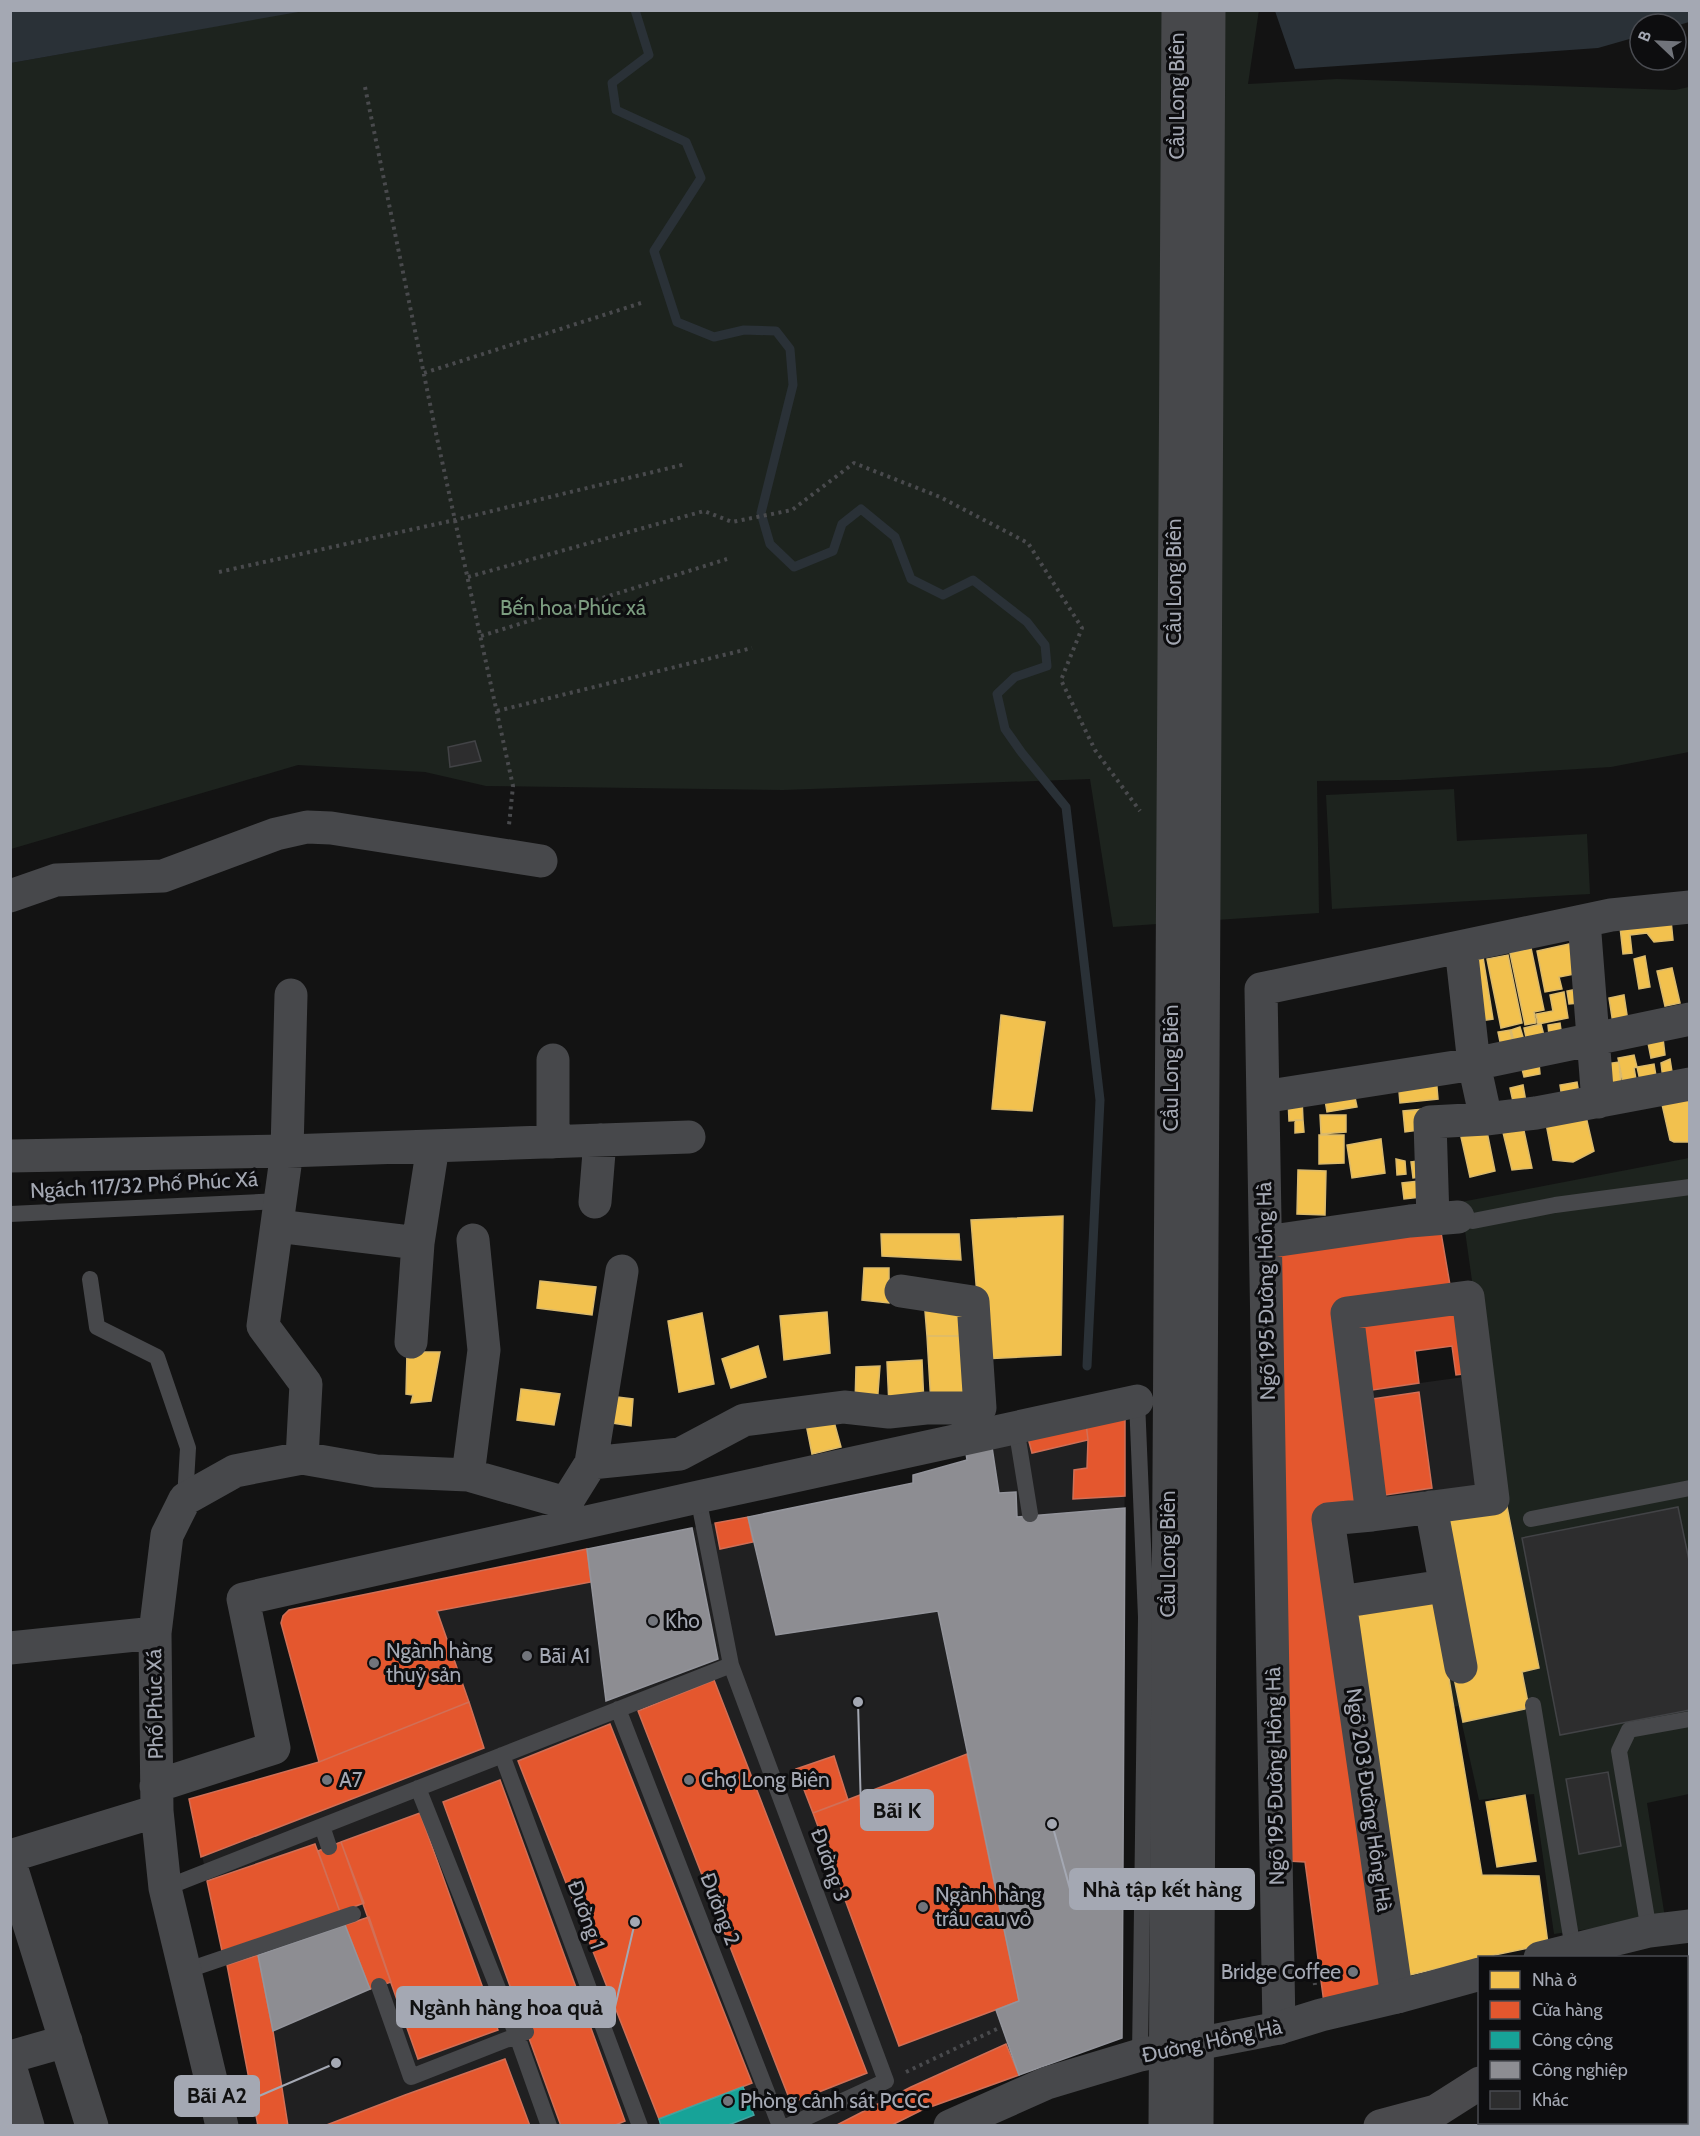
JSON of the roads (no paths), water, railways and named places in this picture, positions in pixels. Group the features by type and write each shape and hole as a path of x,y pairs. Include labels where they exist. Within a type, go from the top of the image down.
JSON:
{"main road":[{"path":"1424,2118 1478,2084"},
{"path":"1380,2126 1424,2118 1455,2108 1478,2112"}],"street":[{"name":"Cầu Long Biên","path":"1165,2126 1178,10"},
{"name":"Cầu Long Biên","path":"1197,2126 1209,10"},
{"path":"10,896 56,880 163,876 276,834 307,827 331,828 541,861"},
{"name":"Ngõ 195 Đường Hồng Hà","path":"1279,2028 1261,989 1611,915 1689,908"},
{"path":"1584,921 1598,1102"},
{"path":"1461,947 1474,1064 1486,1119"},
{"path":"291,995 287,1151 263,1326 306,1384 302,1458"},
{"path":"1263,1097 1474,1064 1689,1019"},
{"path":"553,1060 553,1142"},
{"path":"1266,1242 1454,1219 1430,1122 1486,1119 1598,1102 1689,1084"},
{"path":"10,1156 287,1151 689,1137"},
{"path":"595,1202 600,1140"},
{"path":"411,1342 418,1243 433,1146"},
{"path":"278,1213 418,1243"},
{"path":"468,1475 484,1350 473,1240"},
{"path":"155,1633 167,1535 185,1499 235,1471 302,1458 376,1472 468,1475 566,1503 591,1463 622,1270"},
{"path":"591,1463 680,1454 744,1420 844,1407 889,1412 926,1408 980,1408 973,1302 901,1291"},
{"name":"Ngõ 203 Đường Hồng Hà","path":"1372,1515 1347,1313 1468,1297 1493,1499 1372,1515 1328,1519 1397,1997"},
{"path":"10,1856 157,1798 274,1748 243,1599 1137,1401"},
{"path":"1431,1507 1461,1667"},
{"path":"1340,1602 1444,1586"},
{"name":"Phố Phúc Xá","path":"10,1648 155,1633 157,1798 165,1888 222,2126"},
{"path":"10,1863 92,2126"},
{"path":"1547,1956 1649,1931 1689,1926"},
{"name":"Đường Hồng Hà","path":"950,2126 1047,2084 1140,2055 1279,2028 1320,2015 1478,1974"},
{"path":"10,2057 66,2041"},
{"path":"10,2066 28,2126"}],"lane":[{"path":"1454,1219 1689,1186"},
{"name":"Ngách 117/32 Phố Phúc Xá","path":"10,1214 278,1213"},
{"path":"90,1279 97,1327 157,1357 188,1448 185,1499"},
{"path":"1137,1401 1146,1617 1140,2055"},
{"path":"1016,1427 1030,1514"},
{"path":"1531,1519 1689,1488"},
{"name":"Đường 3","path":"698,1497 731,1665 886,2081 788,2126"},
{"path":"165,1888 731,1665"},
{"path":"1533,1705 1573,1948"},
{"name":"Đường 2","path":"618,1709 780,2126"},
{"path":"1649,1931 1620,1751 1629,1730 1689,1719"},
{"name":"Đường 1","path":"502,1755 590,2008 635,2124"},
{"path":"418,1788 522,2034 549,2126"},
{"path":"322,1826 329,1846"},
{"path":"185,1971 353,1915"},
{"path":"379,1986 411,2077 522,2034"}],"waterway":[{"path":"635,10 649,55 612,83 616,110 686,142 701,178 654,251 677,322 714,337 744,330 776,331 790,349 793,385 761,513 770,544 794,567 833,551 842,524 861,509 895,537 911,579 943,595 973,580 1027,622 1045,645 1047,666 1015,677 997,694 1005,729 1066,807 1100,1100 1087,1366"}],"railway":[{"path":"1180,2126 1193,10"}],"place":[{"name":"Kho","path":"653,1621"},
{"name":"Bãi A1","path":"527,1656"},
{"name":"Ngành hàng thuỷ sản","path":"374,1663"},
{"name":"Bãi K","path":"858,1702"},
{"name":"A7","path":"327,1780"},
{"name":"Chợ Long Biên","path":"689,1780"},
{"name":"Nhà tập kết hàng","path":"1052,1824"},
{"name":"Ngành hàng trầu cau vỏ","path":"923,1907"},
{"name":"Ngành hàng hoa quả","path":"635,1922"},
{"name":"Bridge Coffee","path":"1353,1972"},
{"name":"Bãi A2","path":"336,2063"},
{"name":"Phòng cảnh sát PCCC","path":"728,2101"}],"park label":[{"name":"Bến hoa Phúc xá","path":"573,608"}]}
